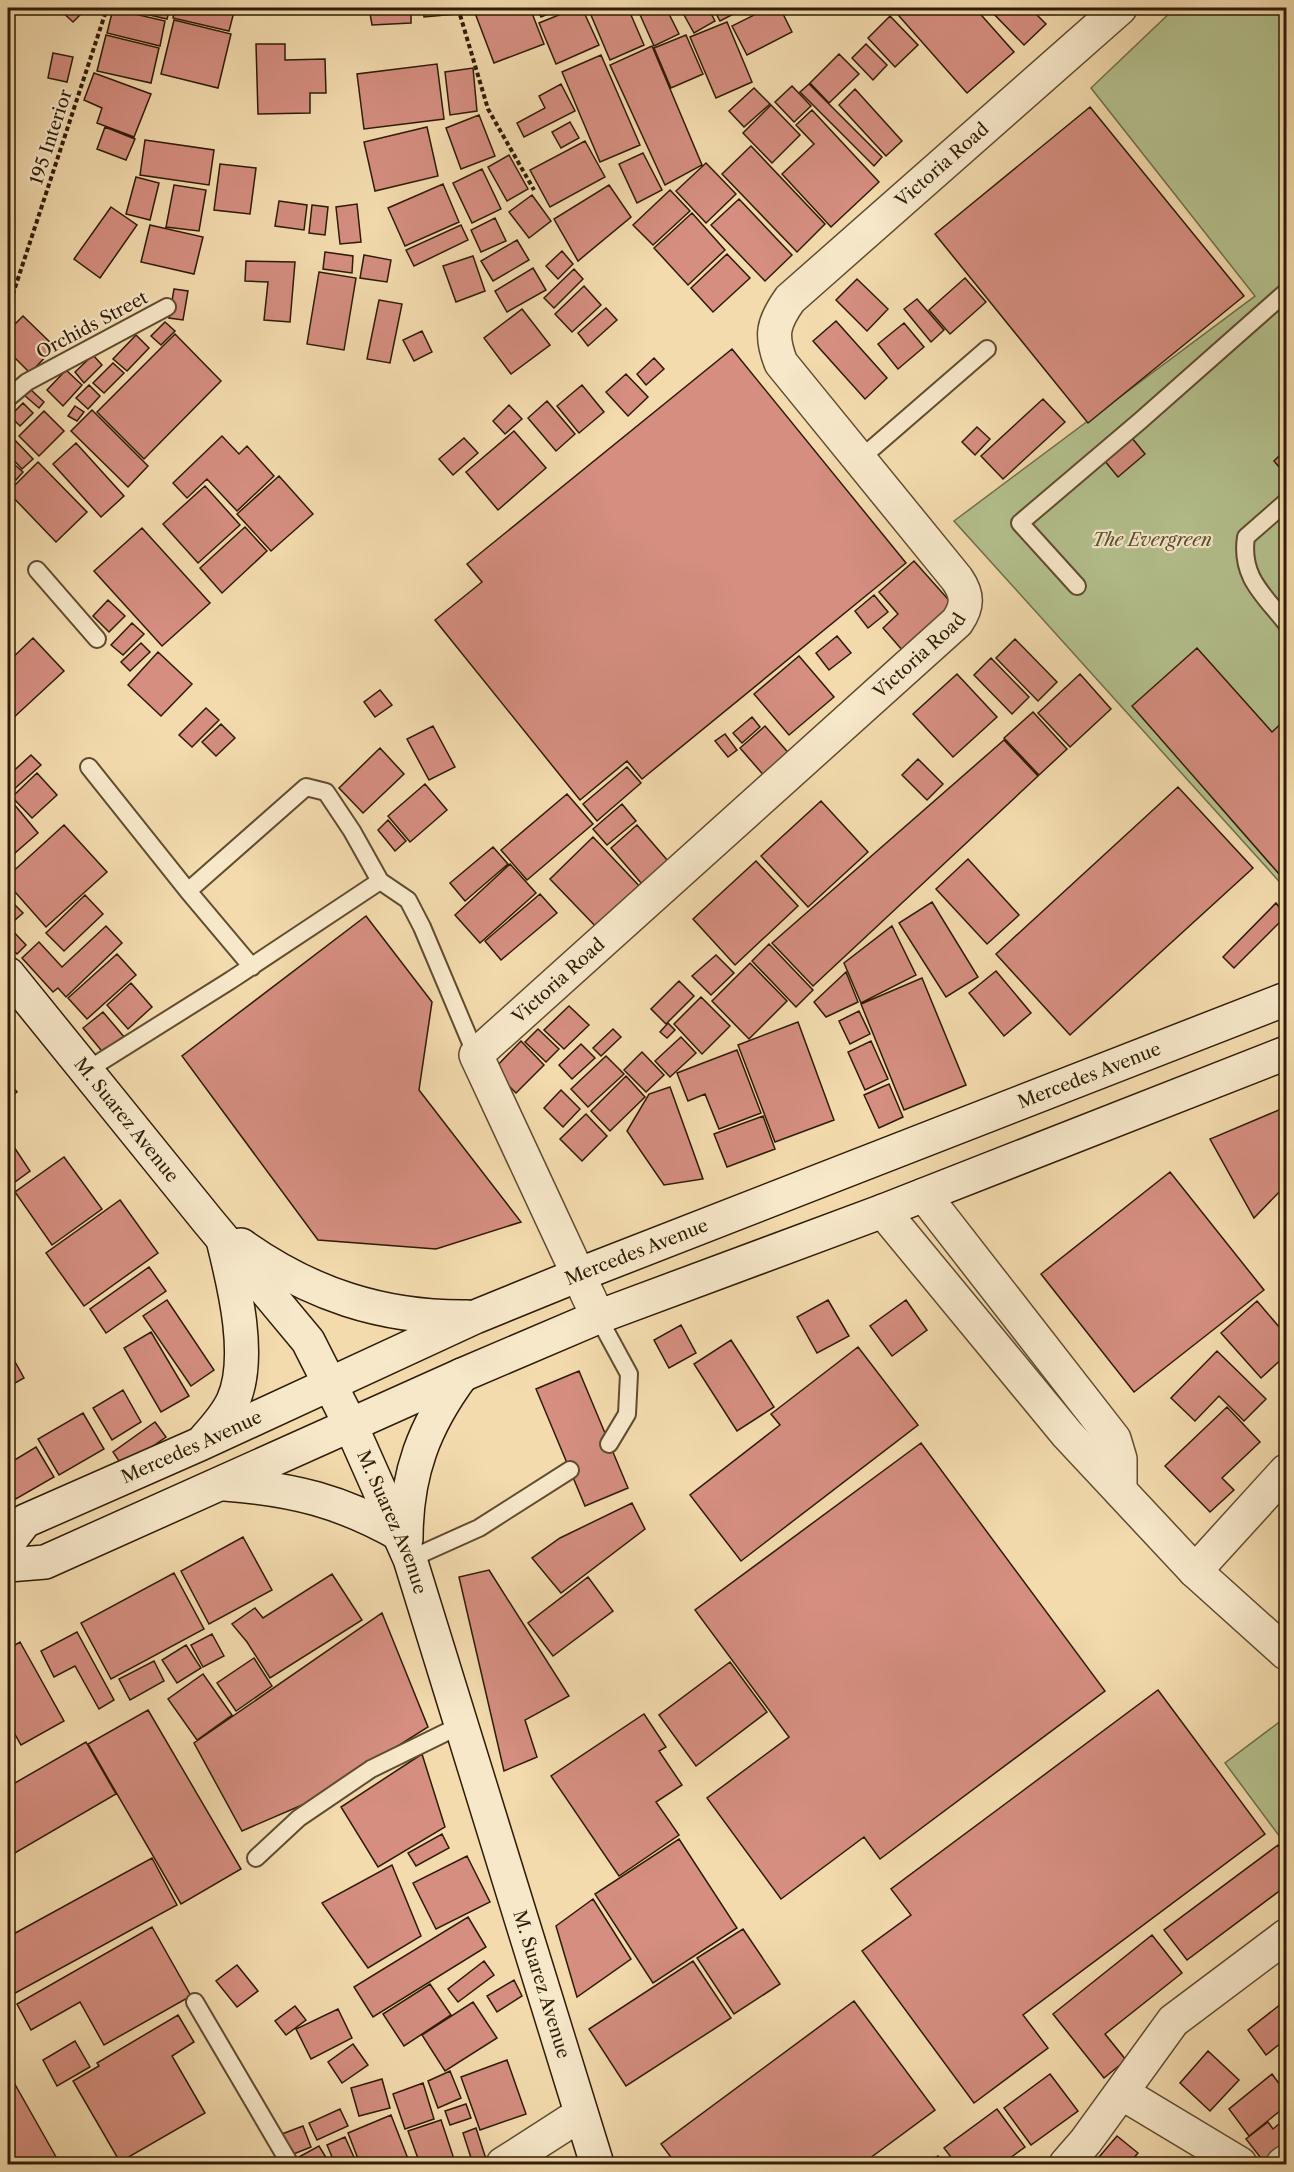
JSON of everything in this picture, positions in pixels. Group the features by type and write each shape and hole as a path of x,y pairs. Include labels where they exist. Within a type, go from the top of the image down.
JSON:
{"street":[{"name":"Victoria Road","path":"476,1055 948,629 964,611 967,600 964,589 957,579 782,363 774,347 774,329 790,299 1120,8"},
{"name":"M. Suarez Avenue","path":"8,974 215,1231 308,1341 351,1426 406,1547 597,2164"},
{"name":"Mercedes Avenue","path":"8,1543 25,1521 200,1444 475,1317 1287,999"},
{"path":"8,1565 45,1562 462,1375 598,1317 883,1211 1287,1053"},
{"path":"476,1055 598,1317"},
{"path":"924,1195 1114,1439 1120,1459 1120,1490"},
{"path":"883,1211 1067,1434 1195,1571 1287,1653"},
{"path":"215,1231 294,1279 333,1296 405,1314 475,1317"},
{"path":"200,1444 222,1419 233,1402 240,1368 238,1318 215,1231"},
{"path":"406,1547 407,1510 414,1465 432,1422 462,1375"},
{"path":"1195,1571 1287,1471"},
{"path":"223,1484 312,1496 365,1516 406,1547"},
{"path":"1066,2164 1122,2093 1173,2021 1287,1936"},
{"path":"1122,2093 1240,2164"},
{"path":"503,2164 582,2114"}],"lane":[{"path":"1077,586 1020,523 1287,292"},
{"name":"Orchids Street","path":"8,398 27,382 167,307"},
{"path":"860,459 987,349"},
{"path":"1287,502 1246,537 1244,550 1249,577 1287,623"},
{"path":"37,570 97,639"},
{"path":"89,767 252,967"},
{"path":"188,891 306,787 326,792 352,831 380,881 408,900 423,927 476,1055"},
{"path":"86,1071 252,967 380,881"},
{"path":"598,1317 629,1374 627,1414 609,1444"},
{"path":"1035,1395 1062,1371"},
{"path":"406,1547 479,1528 570,1470"},
{"path":"256,1858 299,1818 371,1769 461,1725"},
{"path":"195,2002 290,2164"}],"path":[{"name":"195 Interior","path":"8,309 107,8"},
{"path":"458,8 488,109 534,190"}],"green space":[{"name":"The Evergreen","path":"1175,8 1286,8 1286,889 954,521 1255,296 1091,88"},
{"path":"1286,1717 1286,1845 1225,1763"}],"building":[{"path":"58,8 87,8 73,22"},
{"path":"119,8 170,8 167,19"},
{"path":"175,8 235,8 229,31 173,18"},
{"path":"369,8 411,8 411,23 372,25"},
{"path":"423,8 454,8 456,14 424,17"},
{"path":"489,8 530,8 544,44 494,63 475,13"},
{"path":"537,8 562,8 541,17"},
{"path":"576,8 582,8 599,45 556,64 539,23"},
{"path":"588,8 628,8 644,45 610,60"},
{"path":"637,8 666,8 679,34 654,46"},
{"path":"692,8 708,8 715,21 694,33 683,13"},
{"path":"713,8 745,8 720,21"},
{"path":"768,8 780,8 792,32 747,55 732,26"},
{"path":"892,8 975,8 1014,52 967,93"},
{"path":"988,8 1030,8 1046,24 1024,45"},
{"path":"113,9 165,21 160,46 107,33"},
{"path":"890,16 918,45 895,67 868,38"},
{"path":"174,20 231,34 218,88 161,74"},
{"path":"727,22 752,82 716,98 690,37"},
{"path":"106,35 159,48 151,83 97,71"},
{"path":"686,35 703,74 671,88 654,48"},
{"path":"256,44 285,44 285,60 325,59 326,93 310,93 310,113 258,114"},
{"path":"866,44 887,65 873,80 852,58"},
{"path":"652,46 702,165 665,185 610,65"},
{"path":"53,53 73,57 67,82 48,78"},
{"path":"839,54 859,74 829,103 810,83"},
{"path":"601,55 640,145 600,162 562,72"},
{"path":"437,64 444,119 364,129 357,74"},
{"path":"473,68 477,111 450,115 445,72"},
{"path":"94,73 151,94 134,137 97,123 102,108 84,100"},
{"path":"561,84 575,111 524,137 517,123 545,108 539,96"},
{"path":"809,84 882,157 874,166 800,92"},
{"path":"792,86 811,106 794,122 775,102"},
{"path":"754,88 770,104 744,127 729,111"},
{"path":"855,89 902,141 886,156 839,105"},
{"path":"771,105 800,135 772,163 743,133"},
{"path":"1090,107 1244,296 1088,423 935,234"},
{"path":"812,110 879,182 831,227 782,174 814,144 796,125"},
{"path":"479,115 495,156 461,169 446,128"},
{"path":"570,122 579,138 561,148 552,132"},
{"path":"105,127 135,139 126,160 97,149"},
{"path":"427,127 438,176 375,191 364,142"},
{"path":"145,140 214,150 209,185 140,175"},
{"path":"585,141 605,177 550,207 530,170"},
{"path":"751,146 825,224 797,252 722,174"},
{"path":"643,153 662,190 637,203 619,164"},
{"path":"509,155 528,189 507,201 488,167"},
{"path":"706,163 736,194 706,223 676,191"},
{"path":"220,164 256,168 250,214 214,210"},
{"path":"482,169 501,209 472,223 453,183"},
{"path":"136,177 159,183 150,220 126,214"},
{"path":"443,184 459,222 405,246 388,208"},
{"path":"174,185 206,190 199,231 166,227"},
{"path":"609,185 631,217 578,261 554,219"},
{"path":"670,190 690,211 653,245 633,225"},
{"path":"532,195 551,221 529,238 509,212"},
{"path":"739,199 792,255 765,281 711,225"},
{"path":"279,201 307,205 304,230 275,226"},
{"path":"357,204 361,242 340,244 336,207"},
{"path":"312,205 328,207 325,235 309,233"},
{"path":"111,207 137,225 100,278 74,259"},
{"path":"692,213 725,250 688,285 654,248"},
{"path":"495,218 506,241 481,252 471,230"},
{"path":"150,225 203,237 194,274 141,262"},
{"path":"461,225 468,240 414,266 406,250"},
{"path":"517,240 529,260 493,281 481,261"},
{"path":"562,251 573,264 558,279 546,266"},
{"path":"325,252 353,256 352,273 323,269"},
{"path":"727,254 750,278 713,312 691,288"},
{"path":"364,255 391,260 387,282 360,278"},
{"path":"473,256 485,291 456,302 443,266"},
{"path":"246,261 295,262 290,322 264,320 268,282 245,281"},
{"path":"533,268 546,290 507,312 495,291"},
{"path":"574,269 583,279 554,308 544,298"},
{"path":"319,272 356,278 344,350 307,344"},
{"path":"965,278 986,302 950,334 929,310"},
{"path":"857,279 888,309 867,331 836,300"},
{"path":"584,286 601,305 572,332 555,314"},
{"path":"174,289 188,291 183,320 169,318"},
{"path":"917,299 944,330 931,342 904,309"},
{"path":"379,300 402,304 390,363 367,359"},
{"path":"606,308 617,320 588,346 578,333"},
{"path":"522,309 550,345 511,374 484,338"},
{"path":"23,316 55,347 30,373 8,351 8,331"},
{"path":"836,321 887,378 865,399 813,341"},
{"path":"165,322 175,331 161,345 151,336"},
{"path":"904,323 924,347 898,369 878,344"},
{"path":"422,331 432,352 414,361 403,340"},
{"path":"175,334 221,381 144,459 97,412"},
{"path":"136,335 149,348 127,371 113,359"},
{"path":"732,349 906,563 642,779 627,761 580,800 435,620 482,582 467,564"},
{"path":"93,355 102,365 84,383 75,372"},
{"path":"654,358 664,369 646,385 637,374"},
{"path":"113,363 124,373 104,393 93,383"},
{"path":"66,370 82,385 63,406 47,390"},
{"path":"626,374 648,397 628,416 606,392"},
{"path":"89,385 100,396 88,409 76,398"},
{"path":"582,385 604,412 579,433 557,406"},
{"path":"30,389 44,402 39,408 24,395"},
{"path":"1043,399 1065,422 1003,479 981,456"},
{"path":"547,401 575,434 556,451 528,418"},
{"path":"23,403 33,413 20,426 10,416"},
{"path":"509,405 522,419 505,434 493,421"},
{"path":"75,406 84,412 77,421 68,416"},
{"path":"92,410 148,466 128,487 71,431"},
{"path":"44,411 64,431 39,456 19,436"},
{"path":"977,427 990,439 975,455 962,442"},
{"path":"514,431 546,468 498,510 466,472"},
{"path":"10,435 33,459 22,469 8,454"},
{"path":"222,436 239,454 247,446 274,476 237,511 207,479 187,498 173,483"},
{"path":"464,438 478,453 453,475 439,459"},
{"path":"1132,438 1145,454 1118,477 1104,460"},
{"path":"76,443 124,496 101,517 53,464"},
{"path":"1286,449 1286,473 1285,474 1274,461"},
{"path":"8,459 23,472 16,480 8,473"},
{"path":"38,462 87,512 56,542 8,492"},
{"path":"279,476 313,514 271,551 237,514"},
{"path":"205,486 240,525 198,563 163,524"},
{"path":"245,527 267,551 222,593 200,568"},
{"path":"142,528 210,603 162,646 94,571"},
{"path":"914,561 954,606 903,651 883,628 898,614 879,592"},
{"path":"874,595 888,612 868,628 855,611"},
{"path":"108,600 125,616 109,632 93,616"},
{"path":"132,623 144,634 123,655 111,645"},
{"path":"837,636 851,653 829,670 816,653"},
{"path":"33,638 64,671 11,720 8,716 8,662"},
{"path":"1015,639 1057,682 1038,701 996,658"},
{"path":"141,643 150,652 130,671 121,662"},
{"path":"1197,648 1272,732 1286,719 1286,882 1132,706"},
{"path":"158,652 192,684 161,716 128,685"},
{"path":"799,656 834,697 789,735 754,694"},
{"path":"991,658 1029,697 1012,714 974,675"},
{"path":"957,674 997,717 953,757 913,714"},
{"path":"1080,674 1111,709 1070,747 1038,713"},
{"path":"380,690 392,705 375,717 364,702"},
{"path":"206,708 219,720 192,747 179,735"},
{"path":"1033,712 1067,749 1039,775 1004,738"},
{"path":"752,717 760,727 742,743 733,733"},
{"path":"221,724 235,738 216,756 202,742"},
{"path":"433,726 455,767 429,780 407,739"},
{"path":"765,726 792,757 767,779 740,748"},
{"path":"725,734 737,750 728,757 715,741"},
{"path":"1004,740 1038,776 813,986 772,943"},
{"path":"380,748 404,774 363,813 339,788"},
{"path":"31,755 41,765 12,791 8,787 8,776"},
{"path":"918,759 943,784 927,800 902,775"},
{"path":"627,767 641,783 597,821 583,804"},
{"path":"37,773 57,795 32,818 12,797"},
{"path":"425,784 447,810 410,842 388,816"},
{"path":"1178,787 1253,868 1070,1035 996,954"},
{"path":"567,794 593,824 527,880 501,850"},
{"path":"8,797 38,833 8,859"},
{"path":"821,801 868,852 808,907 761,856"},
{"path":"622,804 636,821 607,845 593,829"},
{"path":"388,820 406,841 395,851 378,830"},
{"path":"64,825 107,872 46,927 8,884 8,876"},
{"path":"637,825 674,868 648,891 611,848"},
{"path":"593,837 644,891 601,932 550,879"},
{"path":"493,847 508,864 465,901 450,883"},
{"path":"968,859 1019,915 987,944 936,889"},
{"path":"756,861 798,906 735,965 693,919"},
{"path":"510,864 536,893 480,943 455,915"},
{"path":"540,894 557,913 501,960 485,941"},
{"path":"85,895 103,914 64,951 46,933"},
{"path":"932,902 978,977 946,997 899,923"},
{"path":"1276,903 1286,916 1234,968 1223,957"},
{"path":"15,905 23,913 8,926 8,911"},
{"path":"366,916 432,1002 419,1090 521,1222 436,1249 318,1240 182,1056"},
{"path":"106,926 122,943 66,997 58,988 53,992 22,958 39,942 62,967"},
{"path":"892,926 916,975 861,1003 844,963"},
{"path":"10,928 26,945 17,954 8,945"},
{"path":"769,944 813,990 796,1007 752,961"},
{"path":"117,954 136,975 87,1019 68,998"},
{"path":"716,955 734,973 711,995 692,976"},
{"path":"750,963 787,1001 749,1039 712,1001"},
{"path":"996,971 1031,1013 1004,1036 969,993"},
{"path":"846,972 858,1002 826,1017 814,1002"},
{"path":"922,978 966,1085 904,1110 861,1004"},
{"path":"679,981 694,996 666,1024 651,1009"},
{"path":"131,983 152,1007 128,1029 107,1005"},
{"path":"701,997 730,1026 702,1054 674,1024"},
{"path":"569,1006 589,1025 564,1049 544,1030"},
{"path":"859,1011 870,1034 850,1044 839,1021"},
{"path":"103,1012 125,1038 105,1055 83,1028"},
{"path":"798,1022 834,1120 775,1142 738,1045"},
{"path":"668,1023 675,1030 667,1038 660,1032"},
{"path":"538,1029 559,1049 546,1062 525,1042"},
{"path":"613,1029 621,1037 601,1056 593,1048"},
{"path":"681,1037 696,1053 670,1077 655,1061"},
{"path":"521,1041 544,1065 516,1093 493,1070"},
{"path":"871,1041 888,1079 865,1090 848,1052"},
{"path":"581,1044 595,1058 572,1079 559,1065"},
{"path":"737,1050 761,1113 719,1129 705,1094 688,1101 677,1073"},
{"path":"642,1052 664,1075 646,1092 624,1070"},
{"path":"606,1056 624,1074 588,1107 571,1089"},
{"path":"626,1076 645,1097 610,1131 591,1111"},
{"path":"8,1081 17,1092 8,1099"},
{"path":"889,1084 903,1117 879,1128 864,1095"},
{"path":"670,1087 703,1179 664,1185 627,1131 649,1094"},
{"path":"561,1090 580,1109 563,1127 544,1108"},
{"path":"1286,1107 1286,1185 1254,1218 1210,1139"},
{"path":"586,1114 607,1136 582,1161 560,1139"},
{"path":"763,1116 775,1149 727,1167 714,1134"},
{"path":"8,1138 30,1171 8,1187"},
{"path":"64,1157 102,1209 52,1245 15,1192"},
{"path":"1170,1172 1264,1290 1134,1392 1041,1274"},
{"path":"120,1200 158,1253 84,1306 46,1253"},
{"path":"149,1267 166,1291 106,1333 90,1309"},
{"path":"167,1300 214,1370 191,1386 143,1316"},
{"path":"828,1300 849,1336 817,1353 797,1317"},
{"path":"906,1300 927,1330 892,1356 870,1326"},
{"path":"1257,1301 1286,1335 1286,1355 1261,1378 1221,1333"},
{"path":"681,1325 696,1353 669,1368 654,1340"},
{"path":"151,1332 189,1396 161,1412 124,1348"},
{"path":"731,1340 774,1407 737,1431 694,1364"},
{"path":"858,1347 918,1425 741,1561 690,1495 780,1425 771,1414"},
{"path":"1217,1351 1266,1399 1244,1421 1219,1396 1195,1421 1171,1398"},
{"path":"8,1352 24,1378 8,1387"},
{"path":"579,1371 628,1488 585,1506 536,1389"},
{"path":"123,1390 141,1422 112,1440 93,1408"},
{"path":"1227,1407 1260,1442 1222,1478 1234,1490 1210,1512 1165,1466"},
{"path":"83,1413 104,1449 59,1475 38,1439"},
{"path":"155,1422 166,1437 123,1467 113,1452"},
{"path":"921,1443 1105,1691 880,1859 864,1837 781,1899 707,1798 789,1737 695,1610"},
{"path":"36,1447 54,1477 14,1500 8,1489 8,1464"},
{"path":"632,1503 645,1529 561,1593 532,1558 560,1538"},
{"path":"243,1537 272,1590 209,1624 181,1571"},
{"path":"489,1570 569,1696 525,1720 537,1757 504,1771 459,1577"},
{"path":"174,1573 204,1629 111,1679 81,1623"},
{"path":"332,1574 362,1620 270,1678 247,1642 232,1624 255,1608 263,1618"},
{"path":"588,1577 613,1611 553,1656 528,1623"},
{"path":"382,1613 428,1727 309,1802 242,1831 194,1743"},
{"path":"77,1632 114,1700 99,1709 75,1666 54,1677 41,1651"},
{"path":"212,1634 224,1656 203,1667 191,1645"},
{"path":"20,1642 64,1721 21,1745 8,1722 8,1649"},
{"path":"186,1645 201,1668 177,1683 162,1660"},
{"path":"254,1658 272,1686 236,1711 217,1683"},
{"path":"154,1661 164,1681 130,1700 119,1679"},
{"path":"730,1662 767,1712 696,1766 659,1715"},
{"path":"203,1674 232,1715 197,1740 168,1699"},
{"path":"1158,1690 1265,1834 1023,2015 1048,2048 974,2103 862,1951 911,1915 891,1889"},
{"path":"148,1710 241,1869 181,1904 88,1744"},
{"path":"644,1714 666,1747 659,1751 682,1785 656,1802 679,1835 619,1876 551,1776"},
{"path":"86,1742 116,1794 8,1857 8,1787"},
{"path":"422,1754 445,1827 378,1867 341,1807"},
{"path":"442,1834 449,1848 416,1866 408,1853"},
{"path":"679,1839 737,1928 653,1983 595,1894"},
{"path":"1278,1845 1286,1857 1286,1886 1187,1960 1164,1930"},
{"path":"467,1856 490,1902 436,1929 413,1883"},
{"path":"152,1858 177,1905 8,1997 8,1937"},
{"path":"392,1865 421,1936 368,1968 322,1903"},
{"path":"593,1899 631,1959 577,1997 556,1926"},
{"path":"468,1917 486,1947 373,2017 354,1987"},
{"path":"152,1927 191,1996 104,2045 80,2002 31,2030 17,2004"},
{"path":"743,1929 780,1984 734,2014 697,1958"},
{"path":"1152,1935 1182,1973 1105,2034 1126,2060 1104,2078 1053,2014"},
{"path":"484,1961 494,1975 458,2002 448,1989"},
{"path":"693,1961 731,2018 626,2086 589,2029"},
{"path":"237,1965 258,1991 237,2007 216,1981"},
{"path":"514,1980 522,1996 497,2012 487,1996"},
{"path":"430,1984 451,2015 404,2046 383,2014"},
{"path":"1286,2000 1286,2039 1266,2055 1248,2030"},
{"path":"854,2001 935,2110 862,2164 676,2164 661,2144"},
{"path":"473,2002 497,2038 445,2071 422,2035"},
{"path":"295,2006 306,2020 286,2035 275,2021"},
{"path":"338,2009 352,2038 311,2059 296,2029"},
{"path":"178,2015 194,2042 172,2056 205,2113 120,2162 73,2081 99,2066 97,2063"},
{"path":"75,2041 90,2067 57,2086 43,2060"},
{"path":"353,2044 368,2065 342,2083 328,2062"},
{"path":"1208,2051 1239,2080 1210,2111 1180,2083"},
{"path":"507,2060 526,2114 480,2130 461,2077"},
{"path":"450,2071 461,2098 438,2108 428,2081"},
{"path":"8,2072 60,2164 8,2164"},
{"path":"1050,2074 1078,2111 1031,2145 1004,2108"},
{"path":"1272,2074 1286,2093 1286,2106 1249,2136 1229,2109"},
{"path":"382,2079 390,2108 359,2116 351,2088"},
{"path":"423,2083 434,2119 405,2129 393,2094"},
{"path":"466,2104 471,2118 450,2125 445,2111"},
{"path":"340,2109 348,2126 317,2140 309,2123"},
{"path":"997,2109 1025,2147 1002,2164 956,2164 944,2148"},
{"path":"391,2115 410,2164 360,2164 348,2133"},
{"path":"1286,2118 1286,2144 1264,2162 1246,2139 1268,2122 1273,2129"},
{"path":"441,2120 455,2162 420,2164 408,2131"},
{"path":"303,2126 311,2147 291,2155 282,2134"},
{"path":"476,2128 487,2162 473,2164 463,2133"},
{"path":"1117,2136 1138,2153 1132,2160 1137,2164 1093,2164"},
{"path":"345,2137 357,2164 335,2164 327,2145"},
{"path":"319,2146 330,2164 301,2164 297,2158"},
{"path":"938,2156 944,2164 925,2164"}]}
